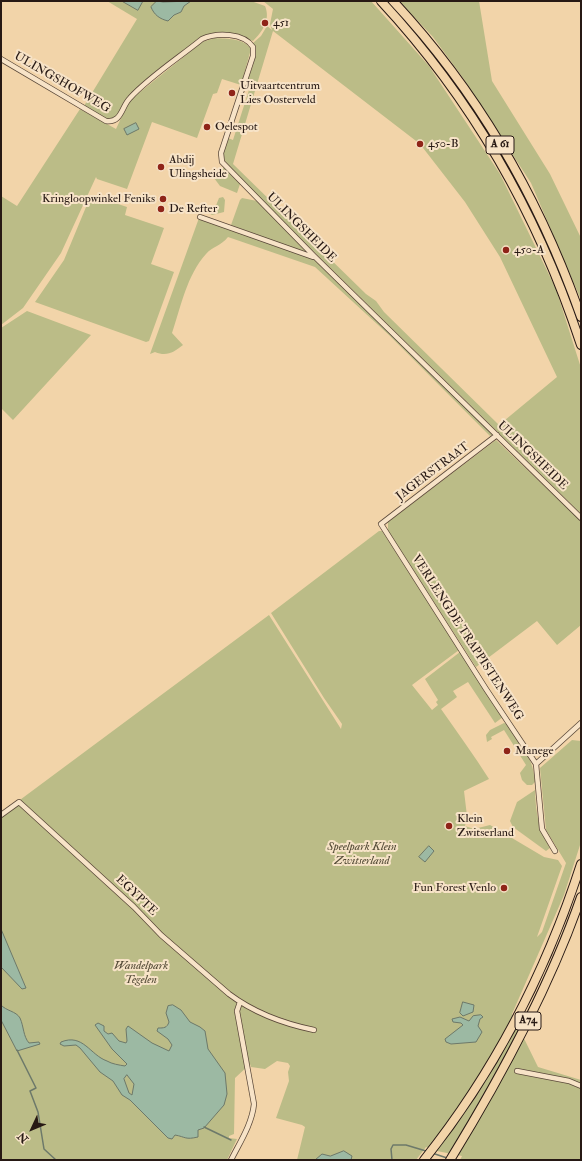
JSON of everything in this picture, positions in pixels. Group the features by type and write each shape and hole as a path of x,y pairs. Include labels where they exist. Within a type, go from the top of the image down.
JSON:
{"highway":[{"name":"A 61","path":"381,1 414,38 472,115 499,159 527,211 564,296 581,345"},
{"name":"A 61","path":"393,1 451,70 484,117 537,211 559,258 581,316"},
{"name":"A74","path":"425,1159 492,1064 532,990 562,920 581,864"},
{"name":"A74","path":"450,1160 523,1031 560,950 581,896"}],"street":[{"name":"ULINGSHEIDE","path":"113,122 117,119 130,97 202,39 211,35 221,34 248,40 253,47 253,56 221,153 222,162 314,256 581,518"},
{"name":"ULINGSHOFWEG","path":"1,59 106,121 113,122"},
{"path":"200,217 313,257 314,256"},
{"name":"JAGERSTRAAT","path":"381,524 497,435"},
{"name":"VERLENGDE TRAPPISTENWEG","path":"381,524 486,689 536,764"},
{"path":"555,851 542,828 536,764 581,723"},
{"name":"EGYPTE","path":"1,815 19,802 134,907 166,940 240,1002 287,1023 314,1030"},
{"path":"231,1160 249,1124 253,1113 254,1104 237,1011 240,1002"},
{"path":"517,1071 569,1081 581,1086"}],"green space":[{"path":"107,1 122,1 138,9 143,1 157,1 168,20 181,12 183,6 191,1 251,1 265,6 267,16 265,25 260,34 253,41 241,36 221,32 203,36 131,95 125,101 115,118 107,119 84,106 137,19"},
{"path":"263,1 371,1 429,66 500,174 556,289 581,368 581,514 260,199 225,161 223,153 228,138 233,140 249,90 244,88 255,60 255,48 253,43 261,36 267,26 272,30 270,24 273,9","holes":["273,31 420,144 465,202 500,257 557,377 499,425 384,312 376,301 366,294 233,164"]},
{"path":"399,1 479,1 492,81 550,174 581,238 581,300 531,183 463,78 433,37"},
{"path":"215,38 240,41 248,45 251,49 241,85 222,79 217,93 213,94 197,138 152,122 127,189 97,179 96,177 61,253 23,308 1,325 1,196 17,206 80,109 116,129 129,101 202,42"},
{"path":"224,168 240,184 237,193 220,186 214,178 217,171"},
{"path":"91,195 127,207 125,215 164,228 151,264 174,272 149,341 146,342 35,302 64,260"},
{"path":"223,197 225,200 224,212 212,215 209,213 210,209 215,208 219,198"},
{"path":"242,198 257,201 307,250 305,253 231,225"},
{"path":"199,218 318,261 493,434 490,436 389,335 315,267 228,237 206,254 199,262 189,281 172,333 183,345 177,350 167,354 155,352 150,354"},
{"path":"27,311 91,335 13,420 1,408 1,328"},
{"path":"496,440 581,521 581,625 557,645 537,621 476,667 388,531 388,522"},
{"path":"379,531 382,531 459,650 412,685 432,710 438,705 436,702 438,700 425,679 460,652 503,717 495,723 468,682 453,691 457,697 441,709 489,779 464,791 467,816 465,826 474,829 490,825 544,857 558,860 562,866 537,937 542,932 566,863 546,830 540,768 572,740 581,741 581,842 564,895 512,1014 538,1067 581,1080 581,1160 460,1160 462,1156 437,1151 426,1147 416,1160 297,1160 305,1127 276,1118 289,1081 288,1072 290,1066 288,1063 277,1061 265,1069 251,1067 250,1064 235,1078 234,1134 229,1136 229,1138 237,1139 227,1160 1,1160 1,814 269,615 341,729 342,724 271,613"},
{"path":"504,723 509,725 529,759 535,782 532,785 527,785 522,780 520,773 526,765 504,730 491,737 492,739 487,742 486,735 490,730"},
{"path":"535,790 538,820 550,848 546,851 513,827 510,821 517,802"}],"shaded area":[{"path":"122,1 143,1 138,10"},
{"path":"157,1 191,1 184,6 181,12 174,15 168,21 162,19 152,10 151,7"},
{"path":"136,123 139,129 127,135 124,129"},
{"path":"429,846 434,851 425,862 419,857"},
{"path":"1,929 26,988 22,989 1,967"},
{"path":"463,1002 474,1005 473,1012 463,1016 460,1013"},
{"path":"1,1005 20,1018 29,1043 39,1042 40,1044 17,1051 1,1020"},
{"path":"173,1005 181,1010 190,1022 205,1031 208,1049 225,1073 227,1094 224,1105 204,1128 198,1130 198,1137 194,1138 175,1135 172,1139 168,1138 130,1100 122,1095 113,1081 100,1072 80,1048 76,1045 64,1046 60,1044 61,1042 69,1040 81,1042 101,1058 111,1063 125,1066 127,1064 112,1049 95,1025 98,1023 104,1026 104,1031 108,1034 112,1033 119,1041 126,1043 126,1029 128,1026 152,1043 169,1051 172,1045 168,1039 157,1031 158,1028 165,1027 169,1022 166,1013 168,1006","holes":["127,1075 134,1084 132,1095 129,1093 124,1079"]},
{"path":"481,1015 483,1017 480,1019 478,1026 482,1032 476,1042 451,1044 446,1042 445,1039 463,1025 461,1023 453,1022 452,1019 460,1017 469,1021 473,1016"},
{"path":"344,1151 352,1156 351,1160 315,1160 322,1154 330,1156"}],"waterway":[{"path":"17,1050 36,1088 30,1091 38,1112 44,1149 56,1160"},
{"path":"204,1127 231,1140"},
{"path":"392,1160 391,1149 393,1145 406,1145 426,1151"},
{"path":"432,1153 447,1158"}],"place":[{"name":"451","path":"265,23"},
{"name":"Uitvaartcentrum Lies Oosterveld","path":"232,93"},
{"name":"Oelespot","path":"207,127"},
{"name":"450-B","path":"420,144"},
{"name":"Abdij Ulingsheide","path":"161,167"},
{"name":"Kringloopwinkel Feniks","path":"163,199"},
{"name":"De Refter","path":"161,209"},
{"name":"450-A","path":"506,250"},
{"name":"Manege","path":"507,751"},
{"name":"Klein Zwitserland","path":"449,826"},
{"name":"Fun Forest Venlo","path":"504,888"}],"park label":[{"name":"Speelpark Klein Zwitserland","path":"362,854"},
{"name":"Wandelpark Tegelen","path":"141,973"}]}
